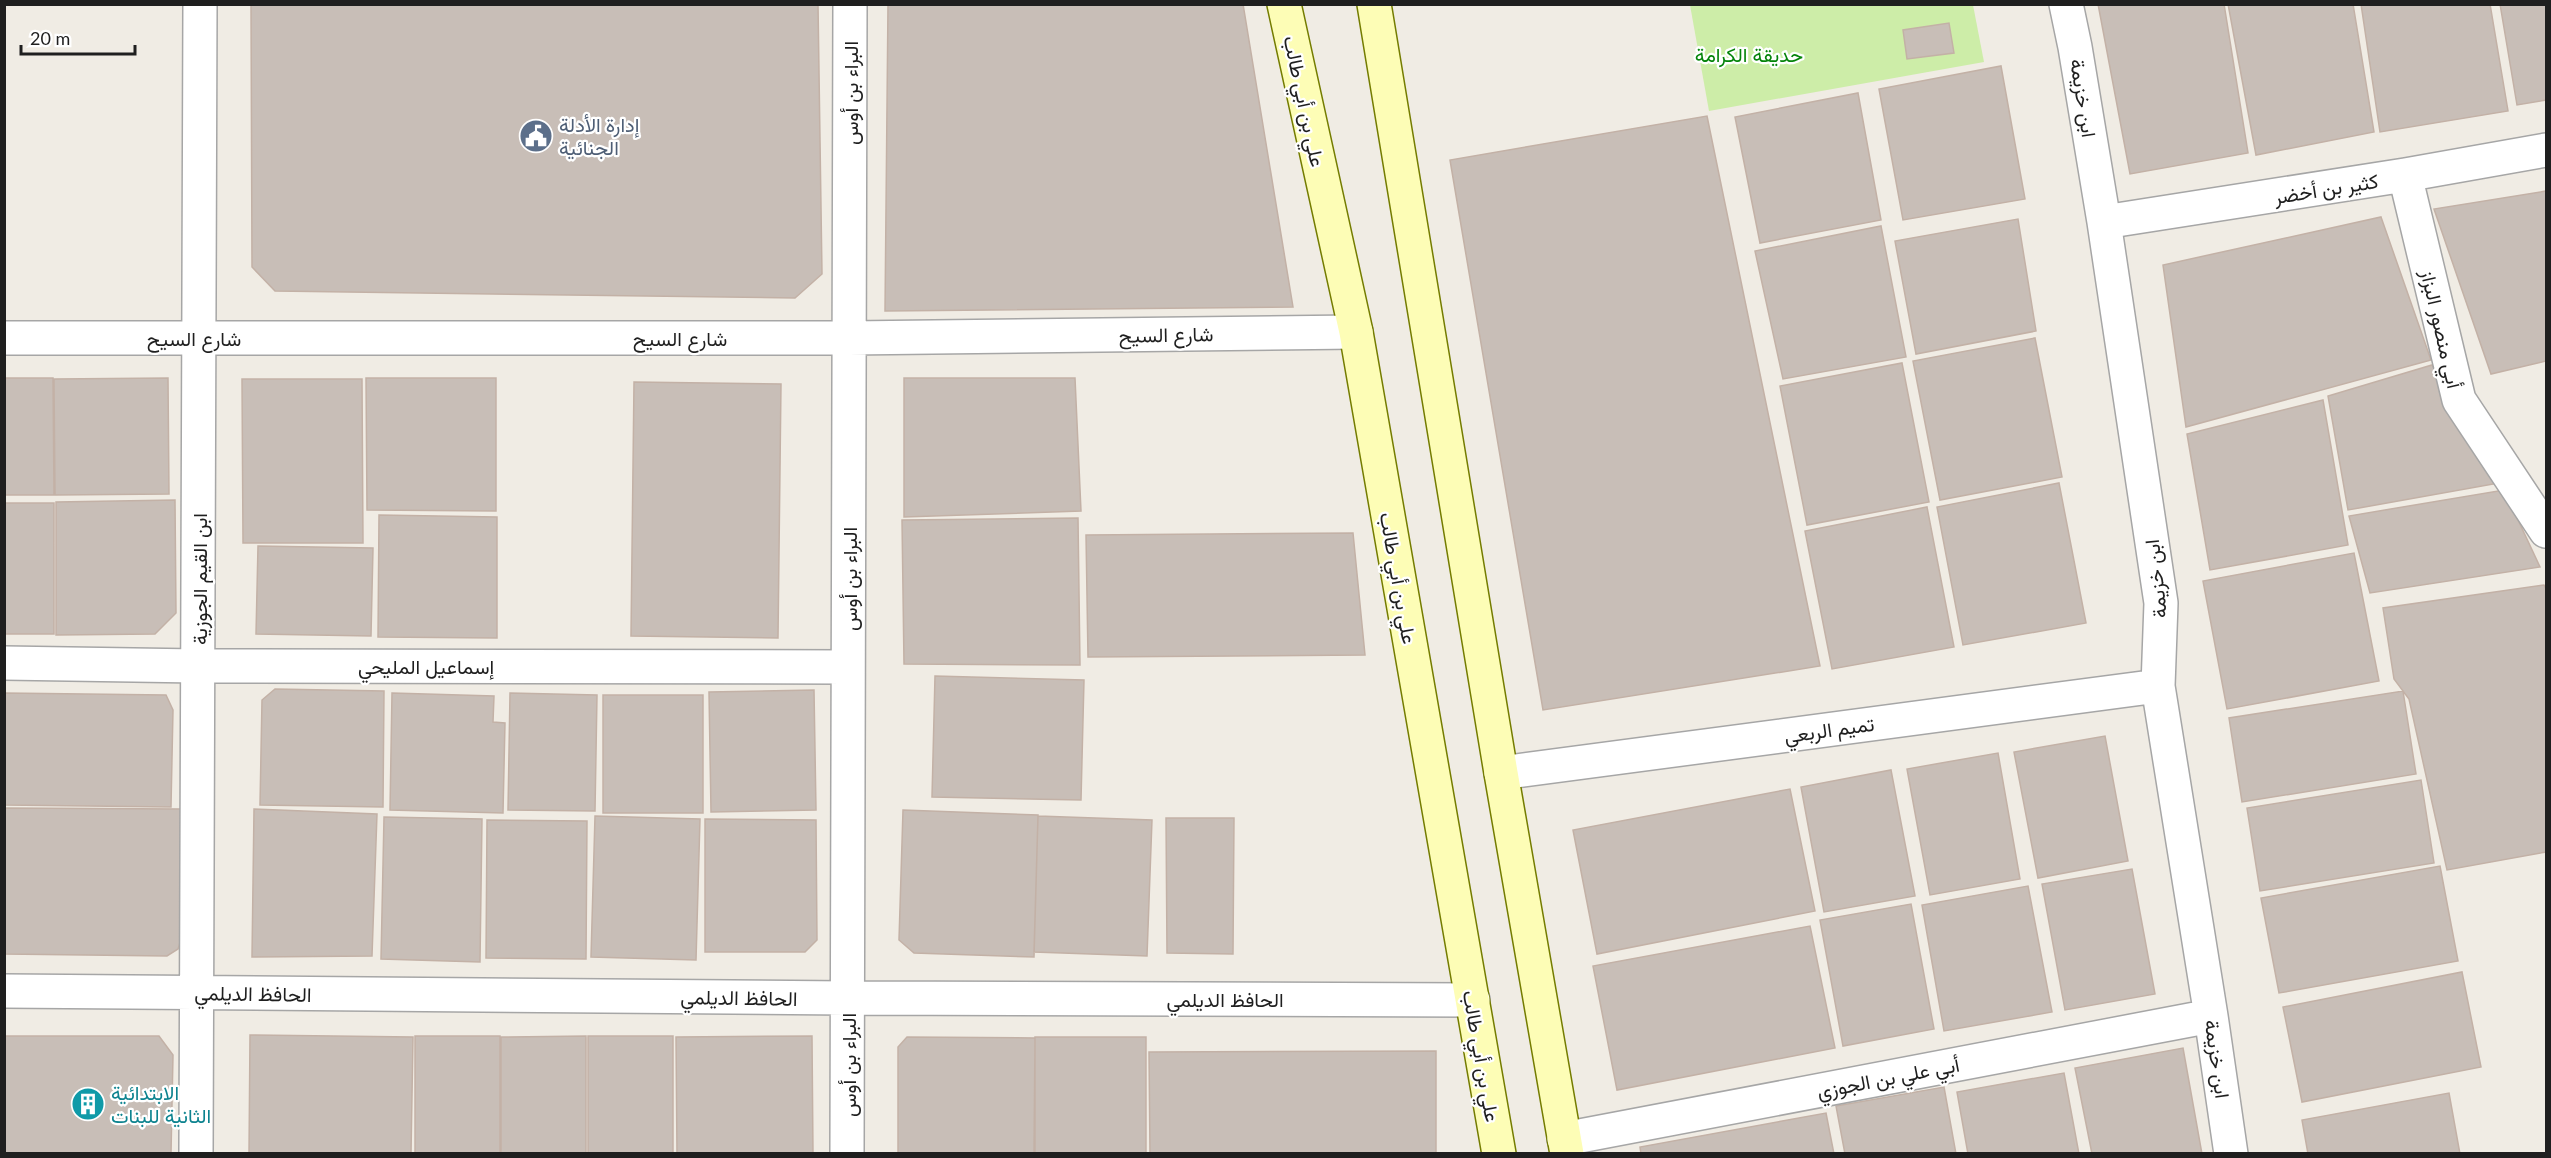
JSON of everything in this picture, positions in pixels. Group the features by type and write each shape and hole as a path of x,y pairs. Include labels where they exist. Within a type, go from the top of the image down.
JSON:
{"main road":[{"name":"علي بن أبي طالب","path":"1284,4 1356,332 1499,1154"},
{"path":"1374,4 1500,773 1566,1146"}],"street":[{"name":"ابن القيم الجوزية","path":"196,1154 200,4"},
{"name":"البراء بن أوس","path":"847,1154 850,4"},
{"name":"ابن خزيمة","path":"2066,4 2104,222 2161,603 2158,686 2231,1154"},
{"name":"كثير بن أخضر","path":"2104,222 2405,175 2547,150"},
{"name":"أبي منصور البزاز","path":"2405,175 2458,400 2545,526"},
{"name":"شارع السيح","path":"4,338 849,338 1356,332"},
{"name":"إسماعيل المليحي","path":"4,663 198,666 848,667"},
{"name":"تميم الربعي","path":"1500,773 2158,686"},
{"name":"الحافظ الديلمي","path":"4,991 848,998 1473,1000"},
{"name":"أبي علي بن الجوزي","path":"1566,1146 2211,1016"}],"green space":[{"name":"حديقة الكرامة","path":"1690,5 1973,5 1984,62 1709,111"}],"building":[{"name":"إدارة الأدلة الجنائية","path":"251,4 818,4 822,274 795,298 275,291 252,267"},
{"path":"888,4 1243,4 1293,307 885,311"},
{"path":"2098,4 2224,4 2248,153 2130,174"},
{"path":"2228,4 2353,4 2374,132 2256,155"},
{"path":"2361,4 2490,4 2508,111 2380,132"},
{"path":"2500,4 2546,4 2546,100 2517,105"},
{"path":"1949,23 1954,53 1907,59 1903,30"},
{"path":"2001,66 2025,199 1903,220 1879,89"},
{"path":"1858,93 1881,220 1760,243 1735,117"},
{"path":"1707,116 1820,666 1543,710 1450,160"},
{"path":"2546,191 2546,361 2491,374 2434,209"},
{"path":"2381,217 2431,360 2186,427 2163,265"},
{"path":"2018,219 2036,331 1916,354 1895,241"},
{"path":"1881,226 1906,357 1783,379 1755,251"},
{"path":"2035,338 2062,477 1940,500 1913,361"},
{"path":"1902,363 1929,502 1807,525 1780,386"},
{"path":"2432,365 2499,483 2348,510 2328,396"},
{"path":"4,378 53,378 54,495 4,495"},
{"path":"168,378 169,494 55,495 54,379"},
{"path":"366,378 496,378 496,511 367,510"},
{"path":"904,378 1075,378 1081,511 904,517"},
{"path":"242,379 362,379 363,543 243,543"},
{"path":"634,382 781,384 778,638 631,636"},
{"path":"2323,400 2348,545 2210,570 2187,434"},
{"path":"2059,483 2086,623 1963,645 1937,507"},
{"path":"2504,490 2540,567 2370,593 2349,516"},
{"path":"175,500 176,613 155,634 56,635 56,502"},
{"path":"4,503 54,503 54,634 4,634"},
{"path":"1927,507 1954,647 1832,669 1805,531"},
{"path":"379,515 497,517 497,638 378,637"},
{"path":"1078,518 1080,665 904,664 902,520"},
{"path":"1353,533 1365,655 1088,657 1086,535"},
{"path":"258,546 373,548 371,636 256,634"},
{"path":"2354,553 2379,681 2227,709 2203,581"},
{"path":"2544,585 2546,589 2546,852 2447,870 2409,699 2394,679 2383,608"},
{"path":"935,676 1084,680 1081,800 932,797"},
{"path":"275,689 384,691 383,807 260,805 262,700"},
{"path":"814,690 816,810 711,812 709,692"},
{"path":"2403,691 2416,774 2242,802 2229,718"},
{"path":"4,693 166,695 173,710 171,807 4,805"},
{"path":"392,693 494,696 493,722 505,723 503,813 390,810"},
{"path":"510,693 597,695 595,811 508,810"},
{"path":"603,695 703,695 703,813 603,813"},
{"path":"2105,736 2128,861 2038,878 2014,752"},
{"path":"1998,753 2020,879 1930,895 1907,769"},
{"path":"1891,770 1915,896 1824,912 1801,787"},
{"path":"2421,780 2434,863 2260,891 2247,808"},
{"path":"1790,789 1815,911 1597,954 1573,830"},
{"path":"4,808 182,809 181,940 178,949 167,956 4,954"},
{"path":"254,809 377,814 372,956 252,957"},
{"path":"903,810 1038,815 1034,957 914,953 899,940"},
{"path":"595,816 700,819 696,960 591,957"},
{"path":"1038,816 1152,820 1147,956 1034,952"},
{"path":"384,817 482,819 480,962 381,959"},
{"path":"1166,818 1234,818 1233,954 1167,953"},
{"path":"705,819 816,820 817,940 805,952 705,952"},
{"path":"487,820 587,821 586,959 486,958"},
{"path":"2440,866 2458,961 2279,993 2261,898"},
{"path":"2132,869 2155,994 2065,1010 2042,884"},
{"path":"2028,886 2052,1012 1944,1031 1922,905"},
{"path":"1911,904 1934,1029 1843,1046 1820,920"},
{"path":"1810,926 1835,1048 1617,1090 1593,966"},
{"path":"2462,972 2481,1067 2302,1102 2283,1007"},
{"path":"250,1035 413,1037 411,1154 249,1154"},
{"name":"الابتدائية الثانية للبنات","path":"4,1036 159,1036 173,1055 171,1154 4,1154"},
{"path":"415,1036 500,1036 500,1154 415,1154"},
{"path":"586,1036 586,1154 501,1154 501,1037"},
{"path":"588,1036 673,1036 673,1154 588,1154"},
{"path":"812,1036 813,1154 677,1154 676,1037"},
{"path":"907,1037 1035,1038 1034,1154 898,1154 898,1047"},
{"path":"1035,1037 1146,1037 1146,1154 1035,1154"},
{"path":"2183,1048 2202,1154 2092,1154 2075,1068"},
{"path":"1436,1051 1436,1154 1150,1154 1149,1052"},
{"path":"2064,1073 2079,1154 1968,1154 1957,1092"},
{"path":"1944,1087 1956,1154 1845,1154 1836,1106"},
{"path":"2449,1093 2460,1154 2308,1154 2302,1120"},
{"path":"1826,1113 1834,1154 1641,1154 1640,1147"}],"place":[{"name":"إدارة الأدلة الجنائية","path":"536,136"},
{"name":"الابتدائية الثانية للبنات","path":"88,1104"}]}
